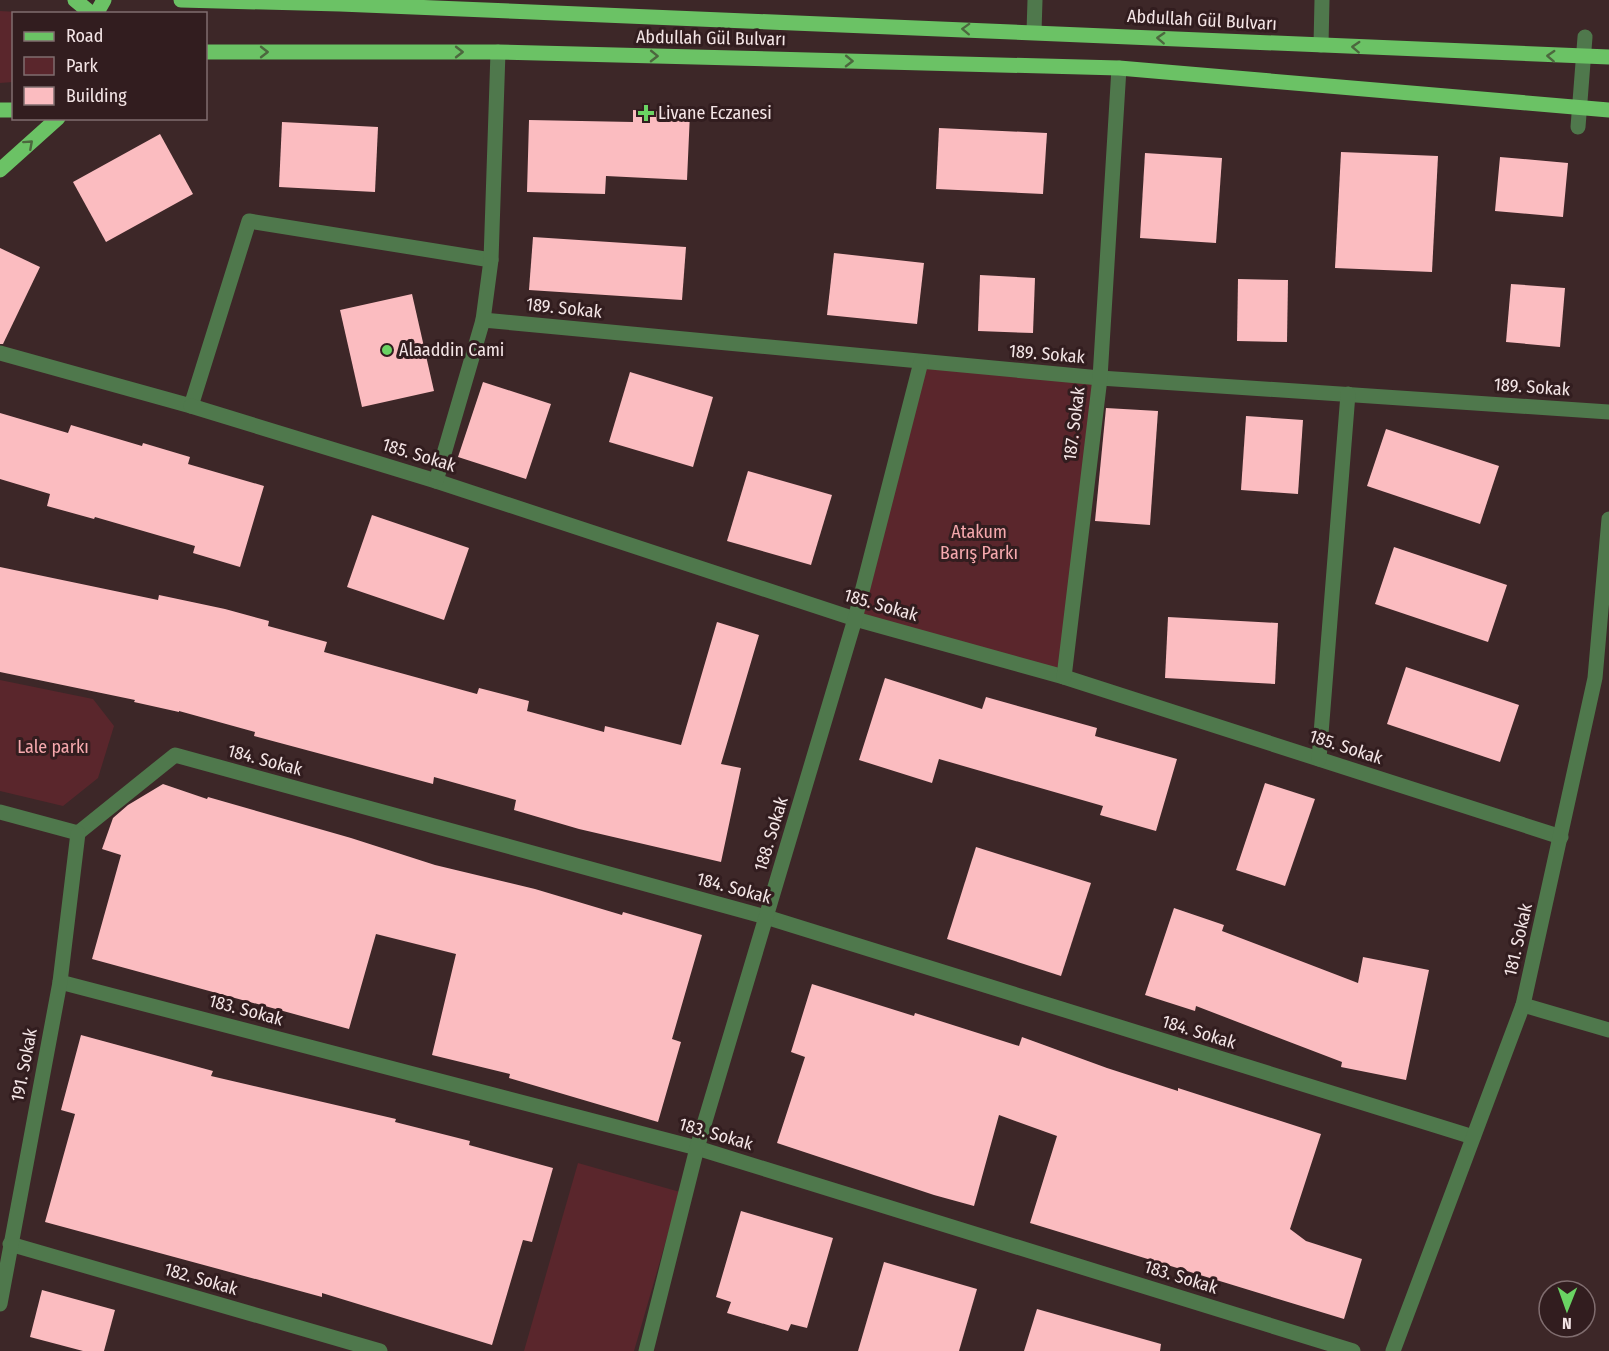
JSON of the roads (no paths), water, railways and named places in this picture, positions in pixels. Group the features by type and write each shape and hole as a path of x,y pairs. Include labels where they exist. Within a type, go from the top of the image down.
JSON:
{"main road":[{"path":"75,0 91,12"},
{"name":"Abdullah Gül Bulvarı","path":"181,0 341,2 1609,57"},
{"name":"Abdullah Gül Bulvarı","path":"207,52 498,52 1119,68 1609,110"},
{"path":"0,170 56,120"}],"street":[{"path":"1034,32 1035,0"},
{"path":"1321,45 1322,0"},
{"path":"1578,127 1585,37"},
{"path":"436,481 483,320 491,260 498,52"},
{"name":"187. Sokak","path":"1064,677 1100,378 1119,68"},
{"path":"191,406 249,221 491,260"},
{"name":"189. Sokak","path":"483,320 1100,378 1609,412"},
{"name":"185. Sokak","path":"0,353 191,406 436,481 855,618 1064,677 1561,837"},
{"name":"188. Sokak","path":"646,1351 697,1148 855,618 921,362"},
{"path":"1319,759 1348,394"},
{"name":"181. Sokak","path":"1393,1351 1523,1005 1595,678 1609,519"},
{"name":"184. Sokak","path":"78,833 175,756 766,917 1473,1137"},
{"path":"0,812 78,833"},
{"name":"191. Sokak","path":"0,1304 60,982 78,833"},
{"name":"183. Sokak","path":"60,982 697,1148 1353,1351"},
{"path":"1523,1005 1609,1030"},
{"name":"182. Sokak","path":"10,1244 380,1351"}],"place":[{"name":"Livane Eczanesi","path":"646,113"},
{"name":"Alaaddin Cami","path":"387,350"}],"park label":[{"name":"Atakum Barış Parkı","path":"979,542"},
{"name":"Lale parkı","path":"53,747"}]}
